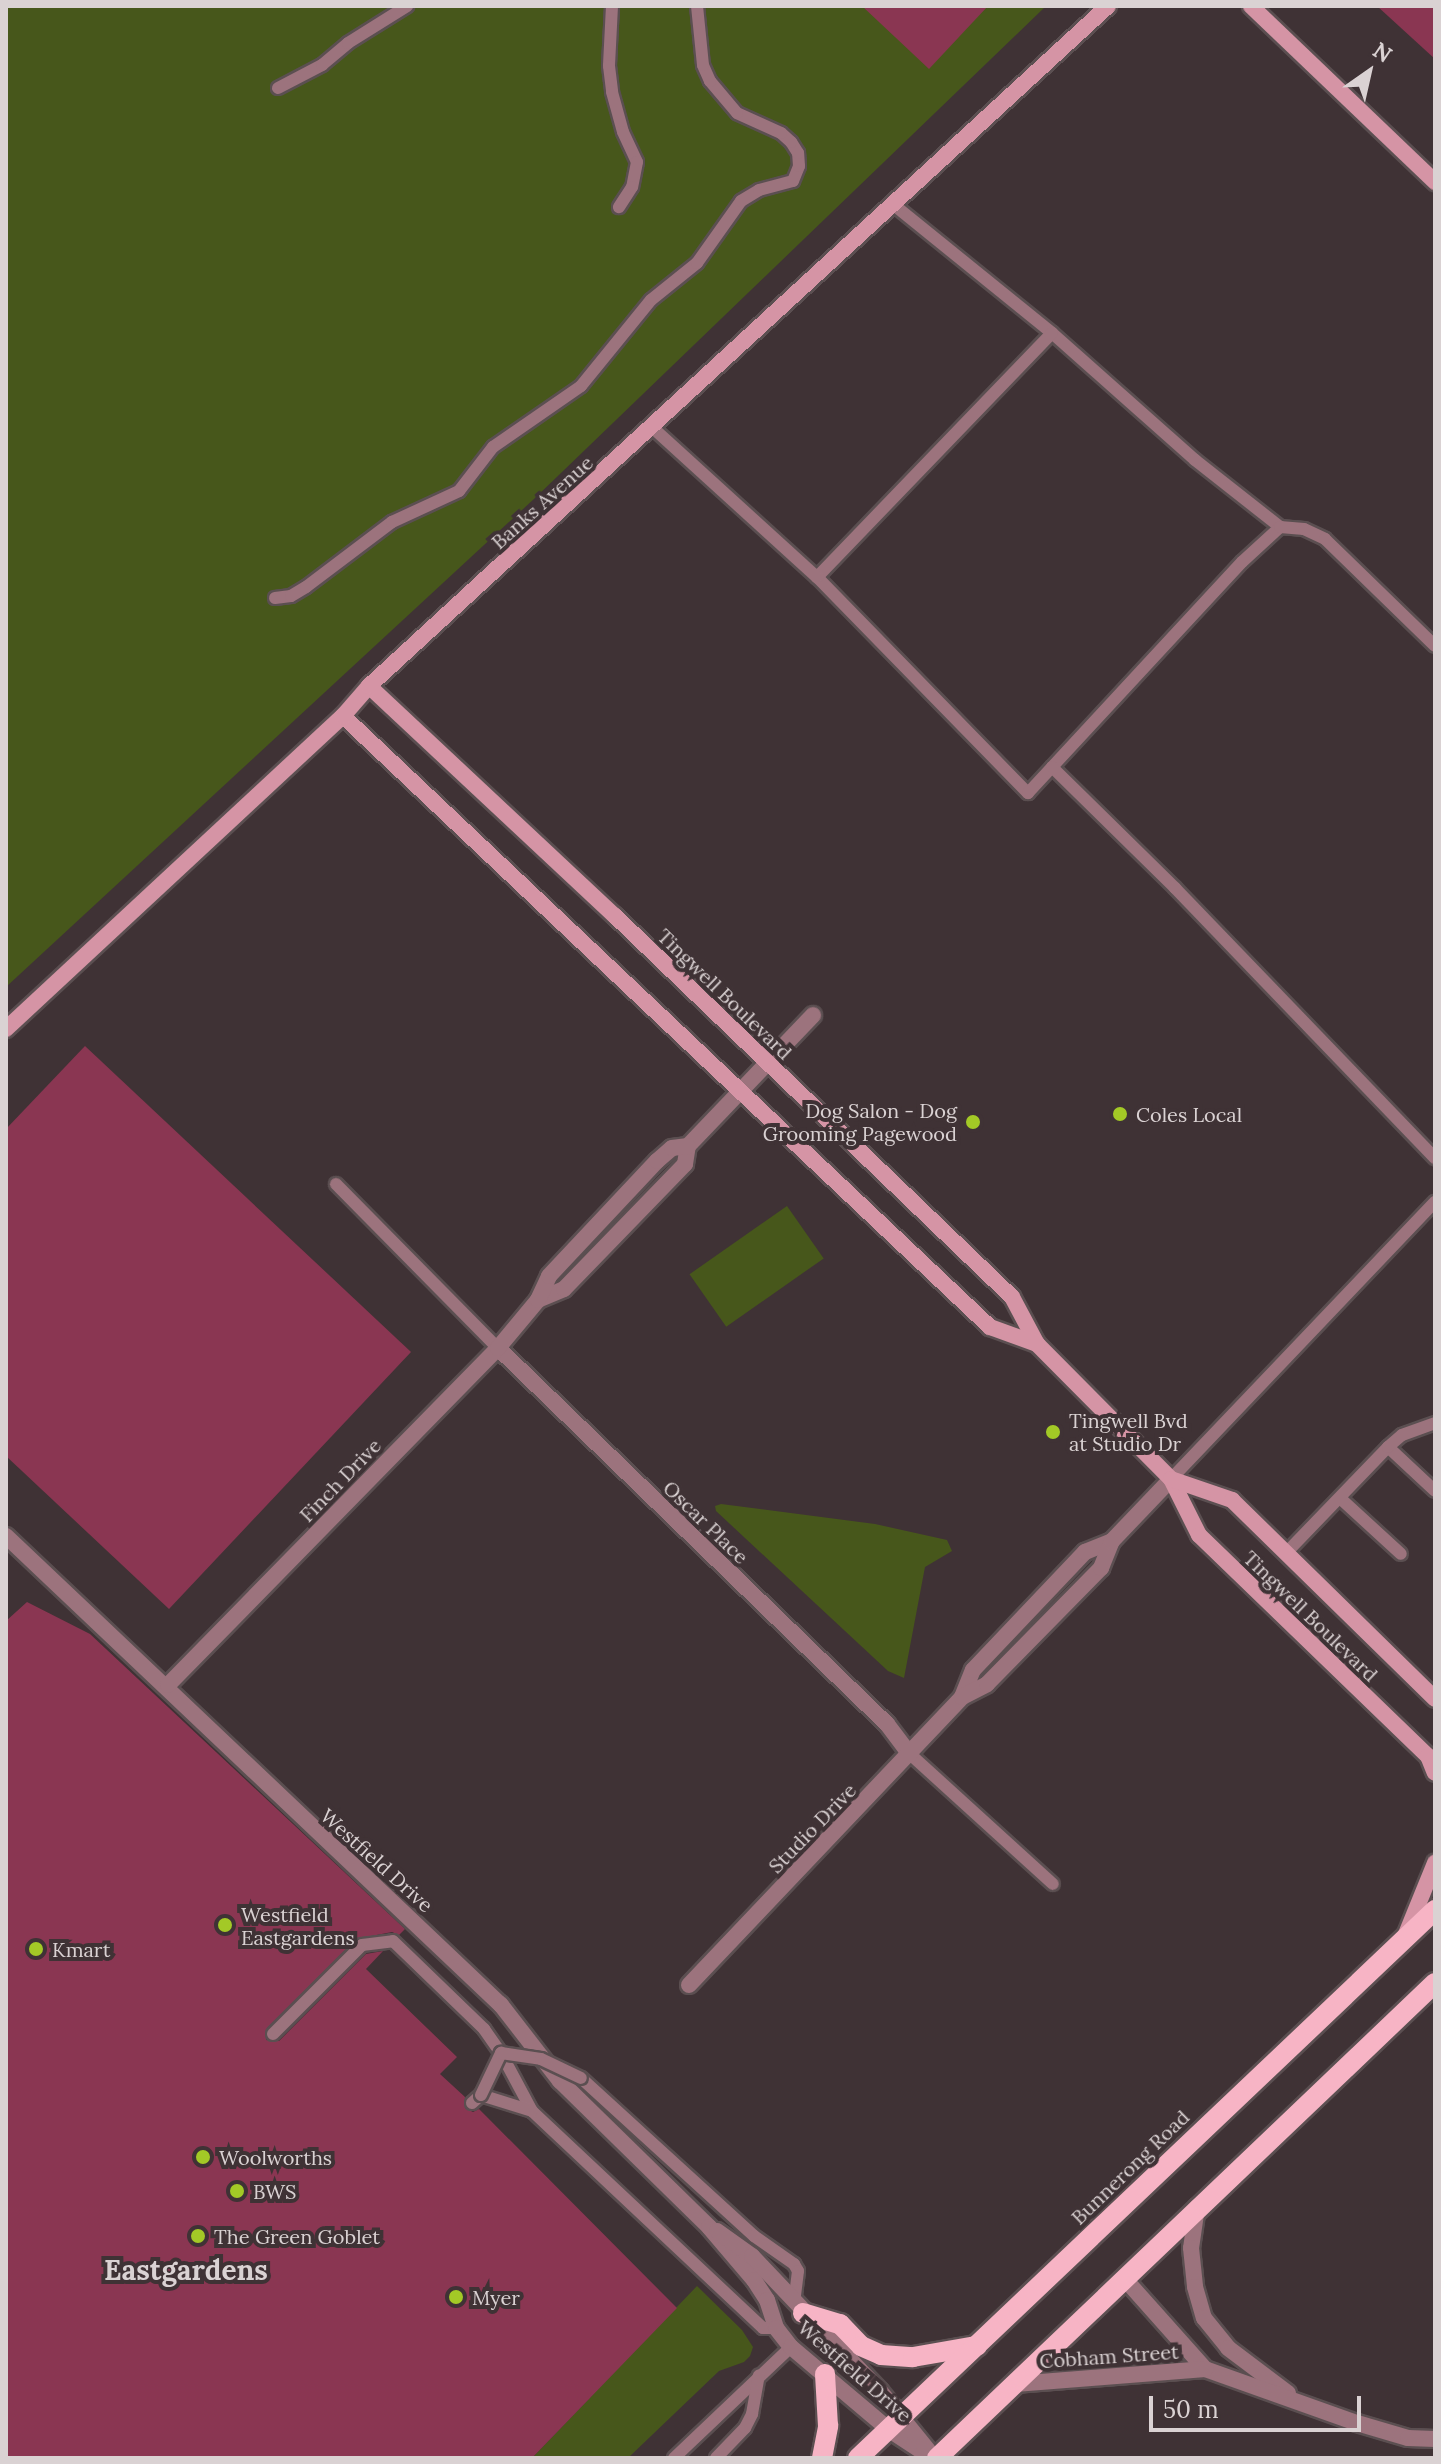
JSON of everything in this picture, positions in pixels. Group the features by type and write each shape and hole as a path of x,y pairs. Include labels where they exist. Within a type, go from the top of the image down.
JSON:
{"main road":[{"name":"Bunnerong Road","path":"858,2458 1435,1910"},
{"path":"934,2458 1435,1983"},
{"path":"799,2308 840,2324 861,2346 881,2355 913,2357 978,2345"},
{"path":"822,2458 828,2426 825,2374"}],"street":[{"name":"Banks Avenue","path":"6,1029 343,716 369,686 653,428 1108,6"},
{"path":"1251,6 1435,182"},
{"name":"Tingwell Boulevard","path":"369,686 615,916 1012,1297 1037,1344 1171,1479 1199,1535 1428,1756 1435,1773"},
{"name":"Tingwell Boulevard","path":"343,716 990,1327 1037,1344"},
{"name":"Finch Drive","path":"168,1685 498,1348 538,1300 549,1276 657,1161 672,1148 688,1146 813,1015"},
{"name":"Oscar Place","path":"498,1348 887,1724 910,1754"},
{"name":"Tingwell Boulevard","path":"1171,1479 1232,1500 1435,1699"},
{"name":"Studio Drive","path":"689,1985 910,1754 962,1697 973,1670 1085,1552 1112,1541 1171,1479"},
{"name":"Westfield Drive","path":"6,1536 168,1685 306,1823 389,1895 501,2005 560,2081 709,2227 754,2280 767,2300 776,2328 791,2347 895,2423 934,2458"},
{"path":"1406,1936 1435,1863"},
{"name":"Cobham Street","path":"1197,2207 1191,2248 1195,2287 1204,2318 1228,2348 1306,2405"},
{"name":"Westfield Drive","path":"709,2227 731,2238 752,2256 895,2423"},
{"name":"Cobham Street","path":"1124,2278 1205,2369"},
{"name":"Cobham Street","path":"1015,2384 1205,2369 1408,2438 1435,2439"}],"lane":[{"path":"278,88 322,65 348,43 407,6"},
{"path":"612,6 609,66 612,92 623,132 637,162 632,187 619,207"},
{"path":"275,598 291,596 314,582 392,522 459,491 493,447 592,375 651,300 697,263 741,201 759,190 793,181 799,166 798,153 791,142 781,133 737,113 710,81 703,65 697,6"},
{"path":"894,205 1052,333 1195,460 1280,527 1304,529 1325,539 1435,646"},
{"path":"817,577 1052,333"},
{"path":"653,428 817,577 1028,793 1242,562 1280,527"},
{"path":"1052,767 1175,888 1435,1158"},
{"name":"Oscar Place","path":"336,1184 498,1348"},
{"path":"1171,1479 1435,1202"},
{"path":"1286,1553 1388,1447 1402,1435 1435,1423"},
{"path":"1388,1447 1435,1491"},
{"path":"1341,1499 1401,1554"},
{"name":"Oscar Place","path":"910,1754 1053,1884"},
{"path":"273,2034 362,1945 393,1941 484,2029 501,2053 532,2111 763,2328 776,2328"},
{"path":"501,2053 476,2099 532,2111"},
{"path":"501,2053 541,2059 581,2078 754,2236 794,2264 798,2271 799,2308"},
{"path":"674,2458 791,2347"},
{"path":"716,2458 745,2428 752,2414 759,2376"}],"green space":[{"path":"6,6 1046,6 535,498 6,987"},
{"path":"787,1206 824,1258 726,1327 690,1274"},
{"path":"721,1504 875,1524 947,1540 952,1551 925,1567 904,1678 888,1671 716,1511 715,1506"},
{"path":"697,2286 742,2330 753,2347 750,2356 744,2362 719,2371 628,2458 532,2458"}],"building":[{"path":"862,6 988,6 929,69"},
{"path":"1377,6 1435,6 1435,59"},
{"path":"85,1046 411,1352 169,1609 6,1456 6,1129"},
{"name":"Westfield Eastgardens","path":"27,1602 90,1634 405,1929 399,1935 392,1932 356,1939 267,2028 266,2040 279,2041 366,1954 383,1951 366,1969 457,2057 440,2074 465,2097 465,2108 473,2112 479,2109 677,2308 532,2458 6,2458 6,1621"}],"place":[{"name":"Coles Local","path":"1120,1114"},
{"name":"Dog Salon - Dog Grooming Pagewood","path":"973,1122"},
{"name":"Tingwell Bvd at Studio Dr","path":"1053,1432"},
{"name":"Westfield Eastgardens","path":"225,1925"},
{"name":"Kmart","path":"36,1949"},
{"name":"Woolworths","path":"203,2157"},
{"name":"BWS","path":"237,2191"},
{"name":"The Green Goblet","path":"198,2236"},
{"name":"Myer","path":"456,2297"}],"district":[{"name":"Eastgardens","path":"186,2270"}]}
